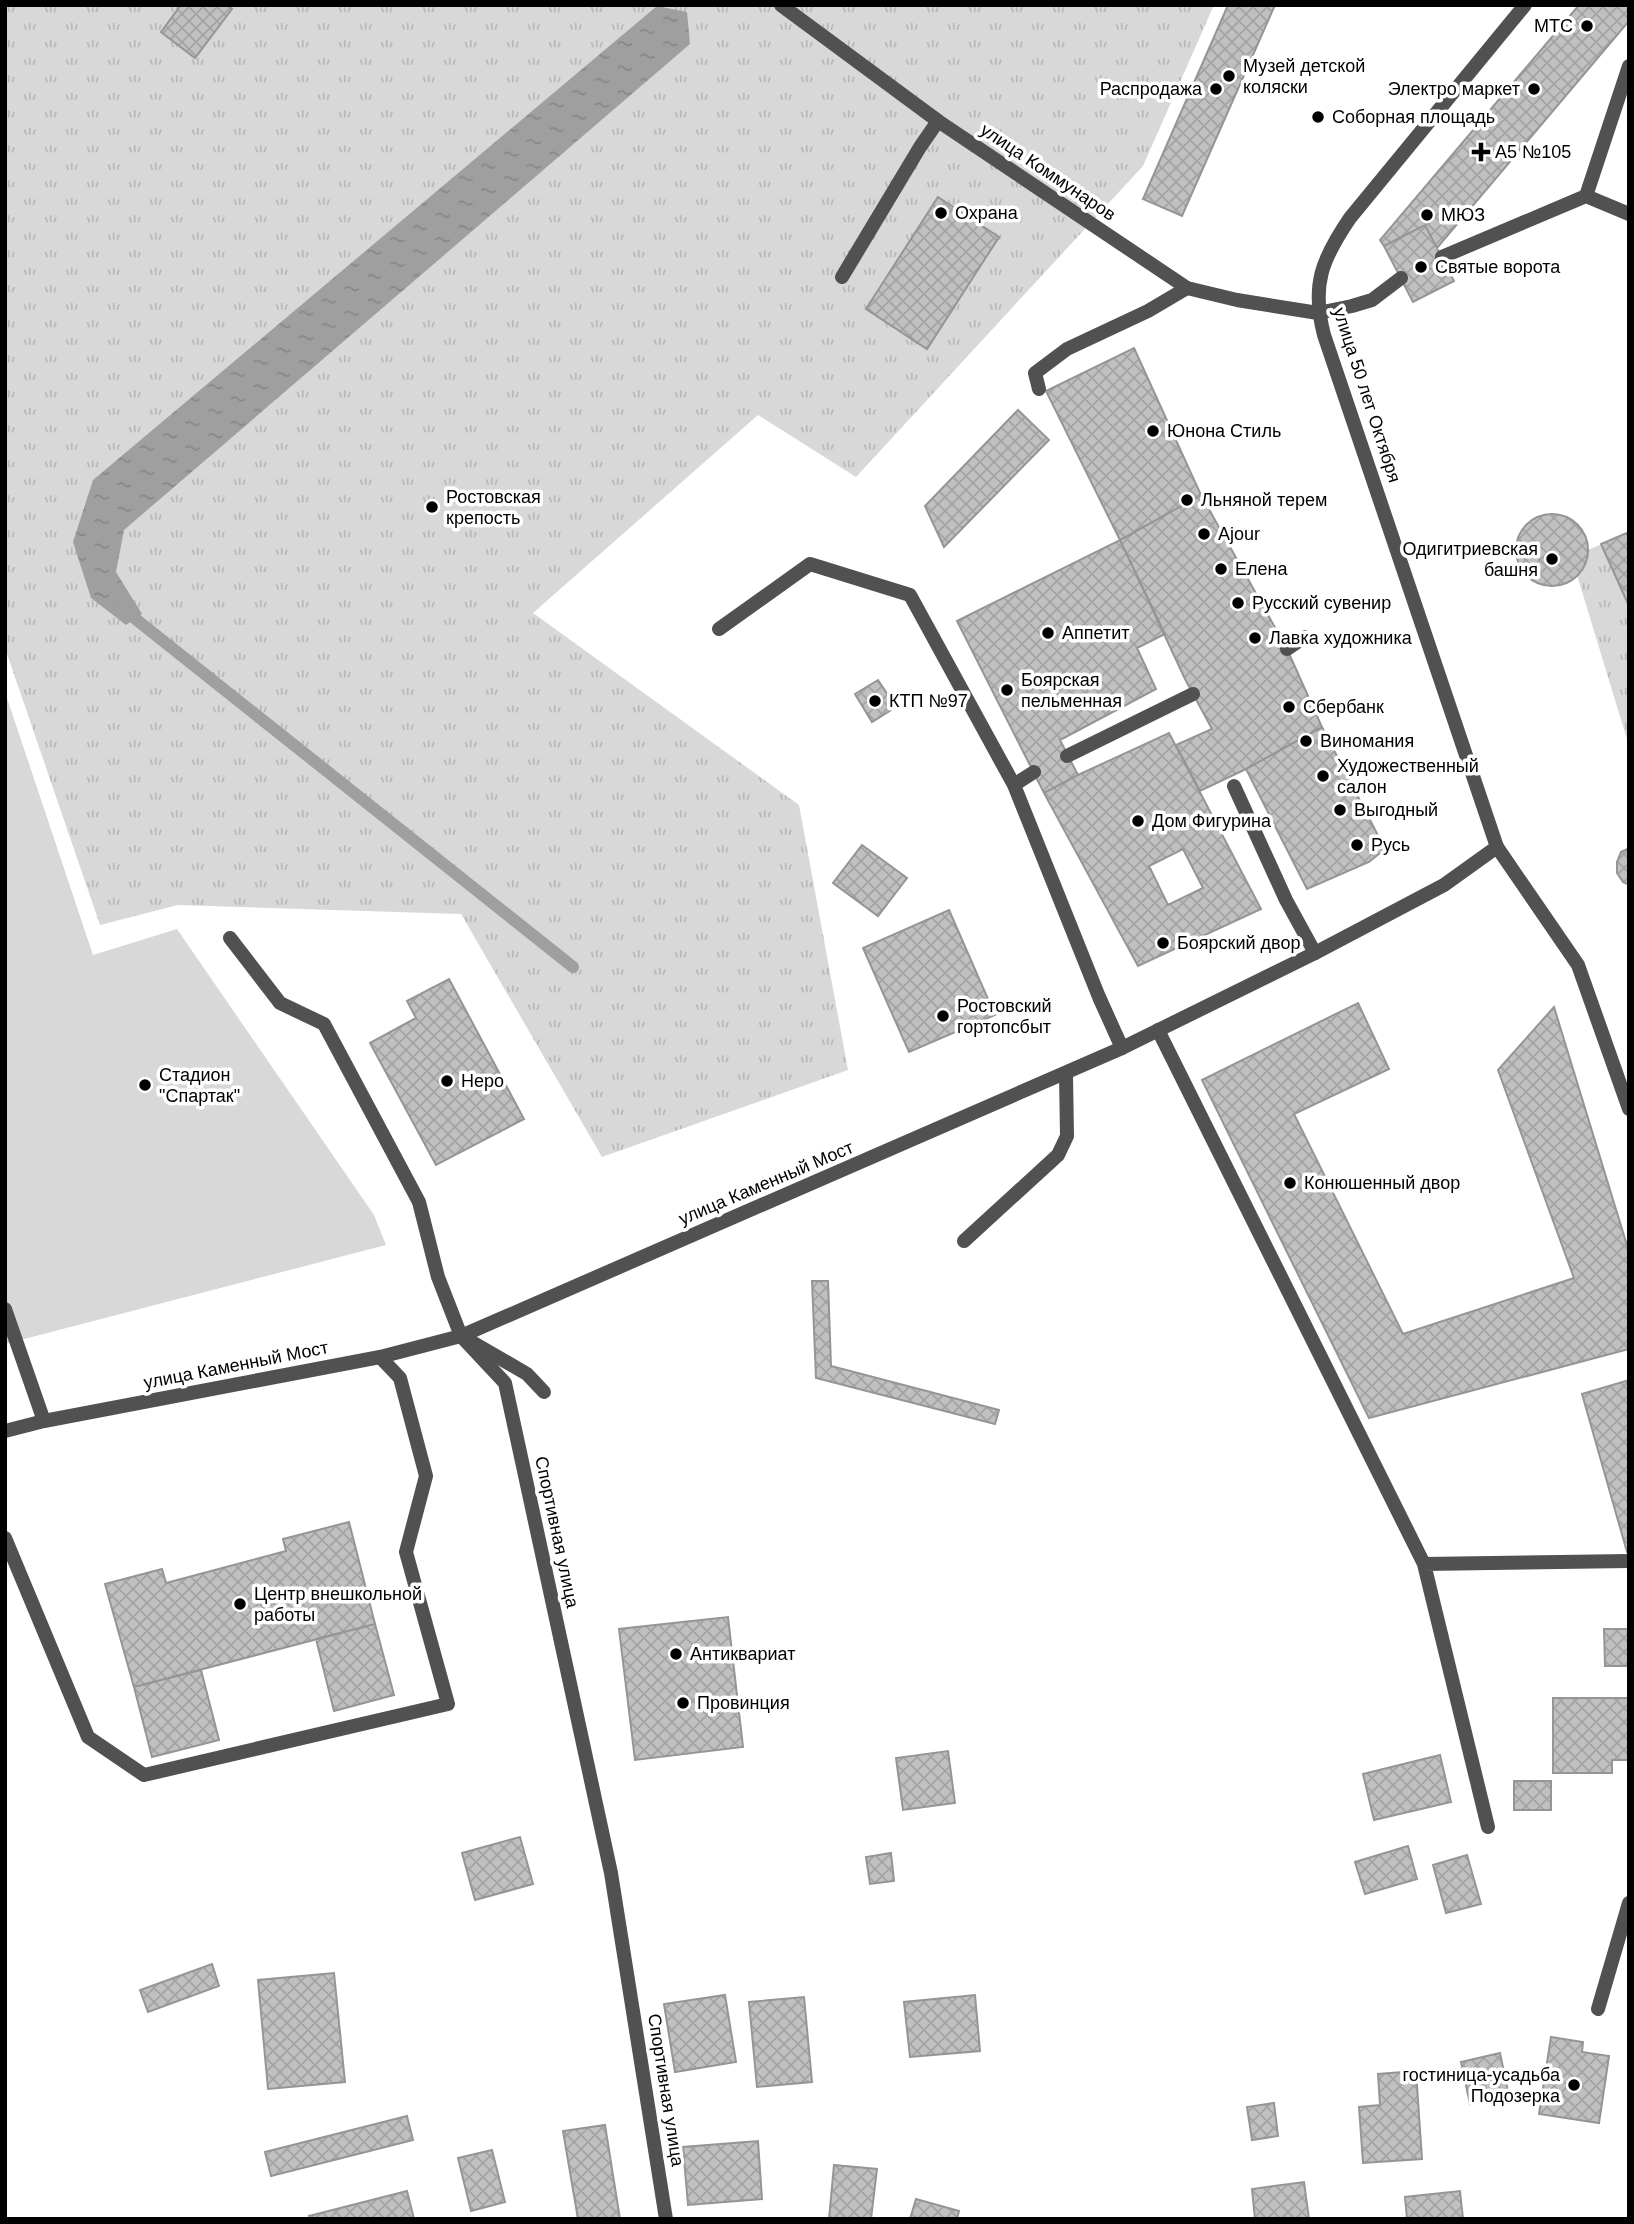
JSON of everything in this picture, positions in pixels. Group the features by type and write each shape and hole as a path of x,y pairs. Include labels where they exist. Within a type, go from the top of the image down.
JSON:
{"street":[{"name":"улица Коммунаров","path":"781,5 938,121 1187,288 1237,300 1318,313"},
{"name":"улица 50 лет Октября","path":"1525,5 1350,218 1333,243 1319,280 1318,313 1497,847 1578,965 1629,1109"},
{"path":"1586,196 1629,66"},
{"path":"842,277 938,121"},
{"path":"1441,257 1586,196 1629,214"},
{"path":"1318,313 1372,300 1401,278"},
{"path":"1039,388 1035,373 1067,349 1148,311 1187,288"},
{"path":"719,629 810,564 910,595 1014,785 1122,1048"},
{"path":"1287,649 1305,637"},
{"path":"1067,756 1193,694"},
{"path":"1014,785 1034,772"},
{"path":"1234,786 1286,900 1315,953"},
{"name":"улица Каменный Мост","path":"5,1431 44,1421 380,1357 461,1336 1122,1048 1315,953 1444,885 1497,847"},
{"name":"Спортивная улица","path":"230,938 280,1003 324,1024 419,1202 438,1277 461,1336 505,1384 611,1873 666,2219"},
{"path":"1158,1030 1424,1564 1488,1827"},
{"path":"964,1241 1058,1155 1066,1136 1066,1074"},
{"path":"5,1309 44,1421"},
{"path":"461,1336 527,1374 544,1392"},
{"path":"5,1538 88,1737 145,1775 448,1704 406,1552 426,1476 400,1378 380,1357"},
{"path":"1424,1564 1629,1561"},
{"path":"1598,2009 1629,1903"}],"green space":[{"path":"5,5 1214,5 1143,166 856,477 758,415 533,613 799,805 848,1070 602,1157 461,914 178,905 100,925 5,648"},
{"path":"1629,532 1629,746 1577,575 1583,569 1588,550"},
{"name":"Стадион \"Спартак\"","path":"5,692 93,955 177,929 374,1215 386,1245 5,1344"}],"water":[{"path":"657,6 687,12 690,44 124,530 116,572 142,614 126,625 91,598 73,542 93,480"}],"building":[{"path":"181,5 227,5 232,9 195,58 161,32"},
{"path":"1228,5 1275,5 1182,216 1143,199"},
{"path":"1579,5 1629,5 1629,21 1437,248 1425,225 1384,246 1380,240"},
{"path":"938,197 999,237 927,349 866,309"},
{"name":"Святые ворота","path":"1425,225 1454,281 1413,302 1384,246"},
{"path":"1134,348 1201,495 1120,540 1046,391"},
{"path":"1018,410 1049,440 944,547 925,506"},
{"path":"1201,495 1287,649 1322,727 1200,791 1176,745 1212,729 1185,679 1120,540"},
{"name":"Одигитриевская башня","path":"1552,514 1572,520 1582,530 1588,550 1582,570 1572,580 1552,586 1532,580 1522,570 1516,550 1522,530 1532,520"},
{"path":"1629,532 1629,606 1601,544"},
{"path":"1120,540 1165,634 1137,648 1156,689 1060,740 1078,775 1044,793 957,621"},
{"name":"КТП №97","path":"878,680 896,707 872,722 855,694"},
{"path":"1322,727 1385,849 1369,862 1307,889 1246,769"},
{"name":"Дом Фигурина","path":"1169,733 1261,909 1138,966 1044,793","holes":["1183,849 1203,888 1168,905 1149,866"]},
{"path":"862,845 907,878 878,916 833,883"},
{"path":"1629,848 1629,885 1623,882 1617,873 1617,862 1621,852"},
{"path":"949,910 995,1015 909,1052 863,948"},
{"name":"Неро","path":"449,979 524,1119 436,1165 370,1043 416,1018 407,1001"},
{"name":"Конюшенный двор","path":"1358,1003 1389,1069 1294,1114 1403,1334 1574,1278 1498,1070 1554,1007 1629,1252 1629,1349 1369,1418 1202,1080"},
{"path":"812,1281 828,1281 831,1366 999,1410 995,1424 816,1378"},
{"path":"1629,1380 1629,1552 1627,1552 1582,1394"},
{"name":"Центр внешкольной работы","path":"349,1522 375,1624 134,1687 105,1584 162,1569 166,1583 286,1551 283,1539"},
{"name":"Провинция","path":"728,1617 743,1747 635,1760 619,1629"},
{"path":"375,1624 394,1695 334,1711 316,1639"},
{"path":"1604,1629 1629,1629 1629,1666 1605,1666"},
{"path":"201,1670 219,1740 152,1757 134,1687"},
{"path":"1553,1698 1629,1698 1629,1760 1612,1760 1612,1773 1553,1773"},
{"path":"948,1751 955,1803 903,1810 896,1758"},
{"path":"1440,1755 1451,1802 1374,1820 1363,1774"},
{"path":"1514,1781 1551,1781 1551,1810 1514,1810"},
{"path":"520,1837 533,1884 475,1900 462,1853"},
{"path":"1408,1846 1417,1879 1365,1894 1355,1862"},
{"path":"891,1853 894,1881 870,1884 866,1857"},
{"path":"1467,1855 1481,1904 1446,1913 1433,1865"},
{"path":"212,1964 219,1986 148,2012 140,1990"},
{"path":"334,1973 345,2082 268,2089 258,1980"},
{"path":"725,1995 736,2062 675,2072 664,2004"},
{"path":"975,1995 980,2051 910,2057 904,2002"},
{"path":"804,1997 812,2082 757,2087 749,2002"},
{"name":"гостиница-усадьба Подозерка","path":"1551,2037 1583,2042 1582,2052 1609,2056 1599,2123 1539,2114"},
{"path":"1500,2053 1509,2096 1470,2104 1461,2062"},
{"path":"1416,2071 1422,2159 1363,2163 1359,2107 1380,2105 1378,2074"},
{"path":"1274,2103 1278,2136 1252,2140 1247,2107"},
{"path":"407,2116 413,2140 271,2176 265,2152"},
{"path":"605,2125 620,2219 578,2219 563,2131"},
{"path":"758,2141 762,2199 688,2205 683,2147"},
{"path":"492,2150 505,2202 471,2211 458,2158"},
{"path":"834,2165 877,2169 871,2219 829,2219"},
{"path":"1304,2182 1309,2219 1255,2219 1252,2189"},
{"path":"407,2191 414,2219 310,2219 309,2216"},
{"path":"1460,2191 1463,2219 1407,2219 1405,2197"},
{"path":"916,2199 959,2211 957,2219 910,2219"}],"waterway":[{"path":"123,609 573,967"}],"place":[{"name":"МТС","path":"1587,26"},
{"name":"Музей детской коляски","path":"1229,76"},
{"name":"Распродажа","path":"1216,89"},
{"name":"Электро маркет","path":"1534,89"},
{"name":"Соборная площадь","path":"1318,117"},
{"name":"A5 №105","path":"1481,152"},
{"name":"Охрана","path":"941,213"},
{"name":"МЮЗ","path":"1427,215"},
{"name":"Святые ворота","path":"1421,267"},
{"name":"Юнона Стиль","path":"1153,431"},
{"name":"Льняной терем","path":"1187,500"},
{"name":"Ростовская крепость","path":"432,507"},
{"name":"Ajour","path":"1204,534"},
{"name":"Одигитриевская башня","path":"1552,559"},
{"name":"Елена","path":"1221,569"},
{"name":"Русский сувенир","path":"1238,603"},
{"name":"Аппетит","path":"1048,633"},
{"name":"Лавка художника","path":"1255,638"},
{"name":"Боярская пельменная","path":"1007,690"},
{"name":"КТП №97","path":"875,701"},
{"name":"Сбербанк","path":"1289,707"},
{"name":"Виномания","path":"1306,741"},
{"name":"Художественный салон","path":"1323,776"},
{"name":"Выгодный","path":"1340,810"},
{"name":"Дом Фигурина","path":"1138,821"},
{"name":"Русь","path":"1357,845"},
{"name":"Боярский двор","path":"1163,943"},
{"name":"Ростовский гортопсбыт","path":"943,1016"},
{"name":"Неро","path":"447,1081"},
{"name":"Стадион \"Спартак\"","path":"145,1085"},
{"name":"Конюшенный двор","path":"1290,1183"},
{"name":"Центр внешкольной работы","path":"240,1604"},
{"name":"Антиквариат","path":"676,1654"},
{"name":"Провинция","path":"683,1703"},
{"name":"гостиница-усадьба Подозерка","path":"1574,2085"}]}
